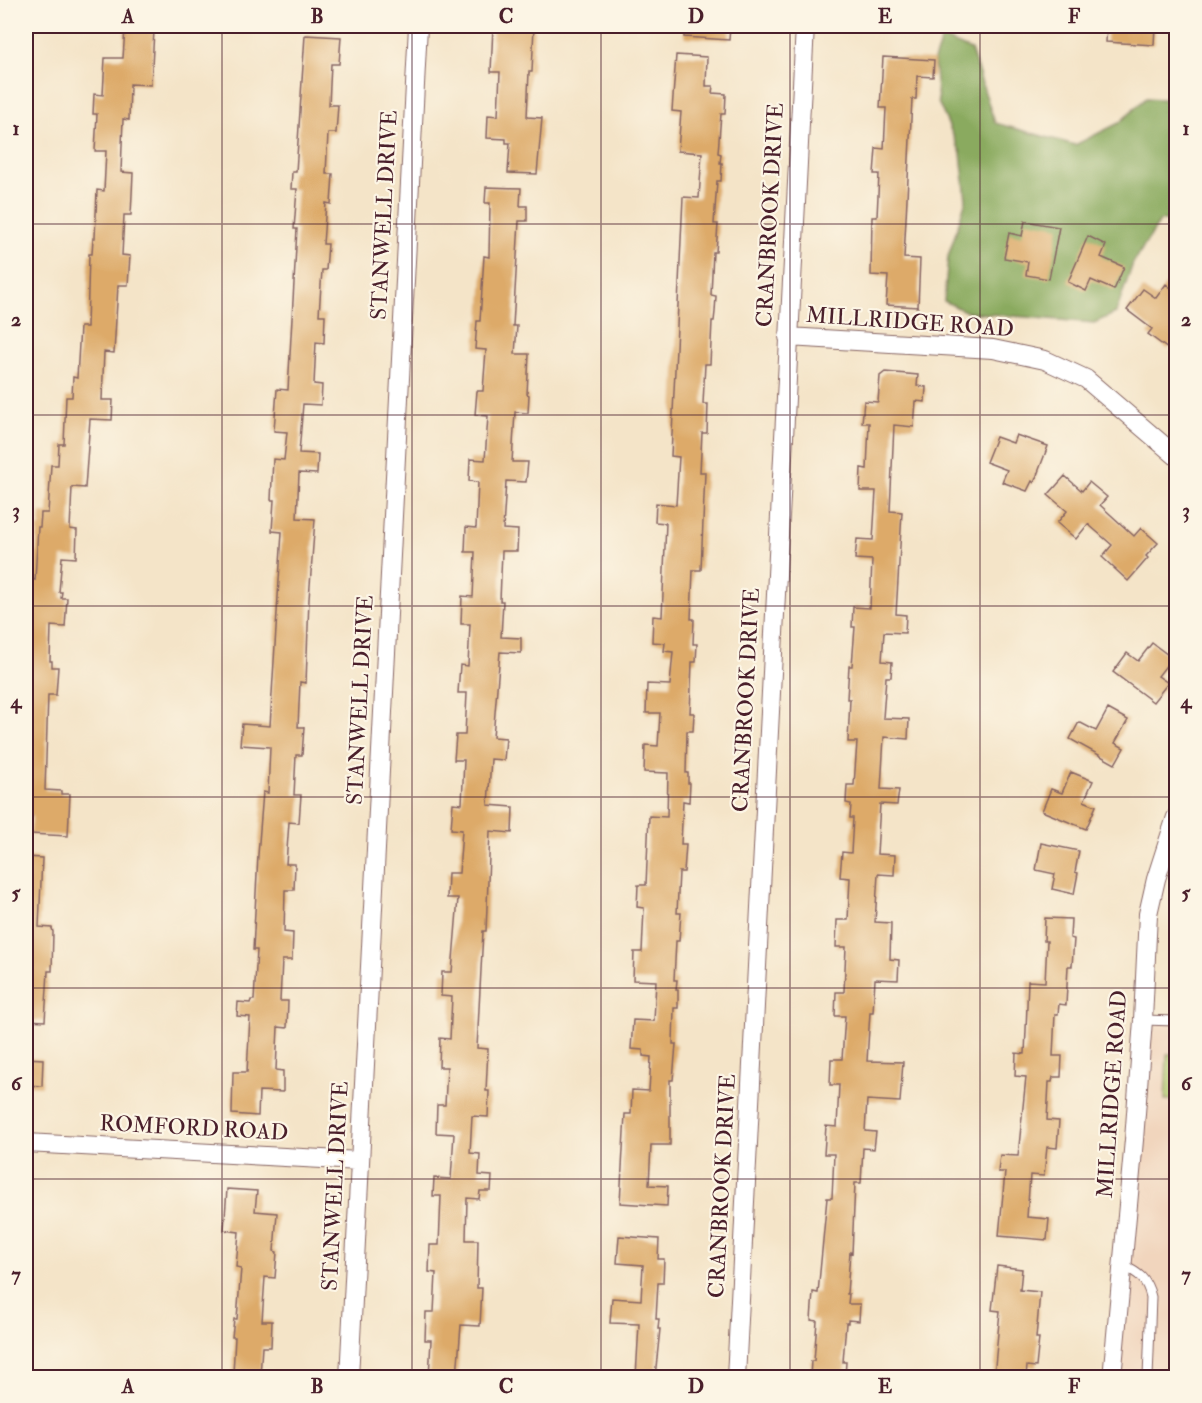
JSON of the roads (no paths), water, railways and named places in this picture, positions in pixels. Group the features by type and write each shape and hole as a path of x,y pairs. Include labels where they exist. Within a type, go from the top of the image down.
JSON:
{"street":[{"name":"STANWELL DRIVE","path":"349,1377 418,26"},
{"name":"CRANBROOK DRIVE","path":"736,1377 805,26"},
{"name":"MILLRIDGE ROAD","path":"788,337 993,349 1045,360 1086,379 1176,456"},
{"name":"MILLRIDGE ROAD","path":"1112,1377 1143,1020 1148,914 1156,879 1176,817"},
{"name":"ROMFORD ROAD","path":"26,1143 360,1161"}],"lane":[{"path":"1143,1020 1176,1021"},
{"path":"1122,1265 1142,1276 1149,1285 1151,1297 1148,1377"}]}
